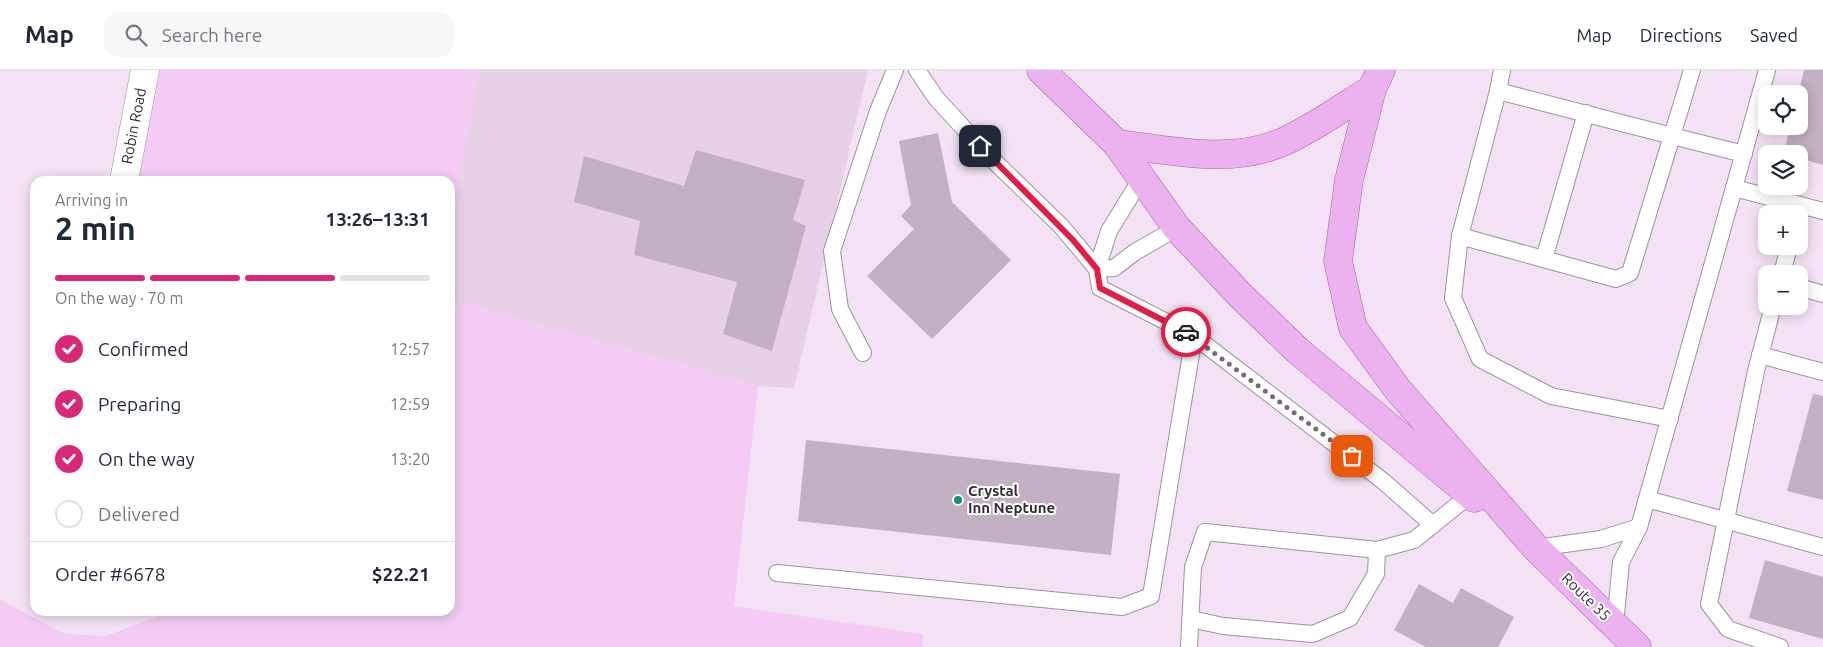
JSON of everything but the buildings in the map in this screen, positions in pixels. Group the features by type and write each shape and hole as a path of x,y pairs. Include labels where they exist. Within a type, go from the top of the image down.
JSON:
{"main road":[{"path":"1041,70 1117,144 1177,228 1240,295 1297,350 1536,548"},
{"path":"1117,144 1204,155 1253,151 1284,141 1376,80"},
{"path":"1376,80 1349,180 1338,262 1353,328 1398,390 1536,548"},
{"name":"Route 35","path":"1536,548 1637,647"}],"street":[{"name":"Robin Road","path":"125,176 145,70"}],"lane":[{"path":"863,353 840,309 832,251 878,111 895,70"},
{"path":"917,70 936,98 992,158 1061,226 1097,269"},
{"path":"1502,70 1460,236 1453,298 1480,359 1551,396 1670,419"},
{"path":"1460,236 1616,279 1630,273 1692,70"},
{"path":"1615,625 1621,562 1640,527 1767,70"},
{"path":"1498,91 1744,154"},
{"path":"1544,259 1586,113"},
{"path":"1141,179 1109,231 1097,269 1100,288 1194,336 1383,480 1433,525"},
{"path":"1734,188 1784,205"},
{"path":"1808,210 1823,211"},
{"path":"1097,269 1114,268 1135,252 1177,228"},
{"path":"1808,290 1823,294"},
{"path":"1771,315 1760,355 1709,604 1728,629 1780,647"},
{"path":"777,573 1122,607 1151,596 1194,336"},
{"path":"1760,355 1823,372"},
{"path":"1190,647 1193,567 1204,532 1377,550 1414,540 1470,495"},
{"path":"1647,499 1823,547"},
{"path":"1536,548 1601,538 1640,527"},
{"path":"1191,619 1224,626 1313,634 1350,618 1376,574 1377,550"}],"shaded area":[{"path":"137,70 478,70 455,207 455,176 120,176"},
{"path":"478,70 868,70 794,388 758,386 455,300 455,207"},
{"path":"455,300 758,386 734,606 923,634 922,647 0,647 0,600 65,634 106,636 159,616 455,616"}],"way so far":[{"path":"1186,332 1194,336 1352,456"}],"place":[{"name":"Crystal Inn Neptune","path":"958,500"}],"route":[{"path":"980,146 1073,240 1097,269 1100,288 1186,332"}]}
